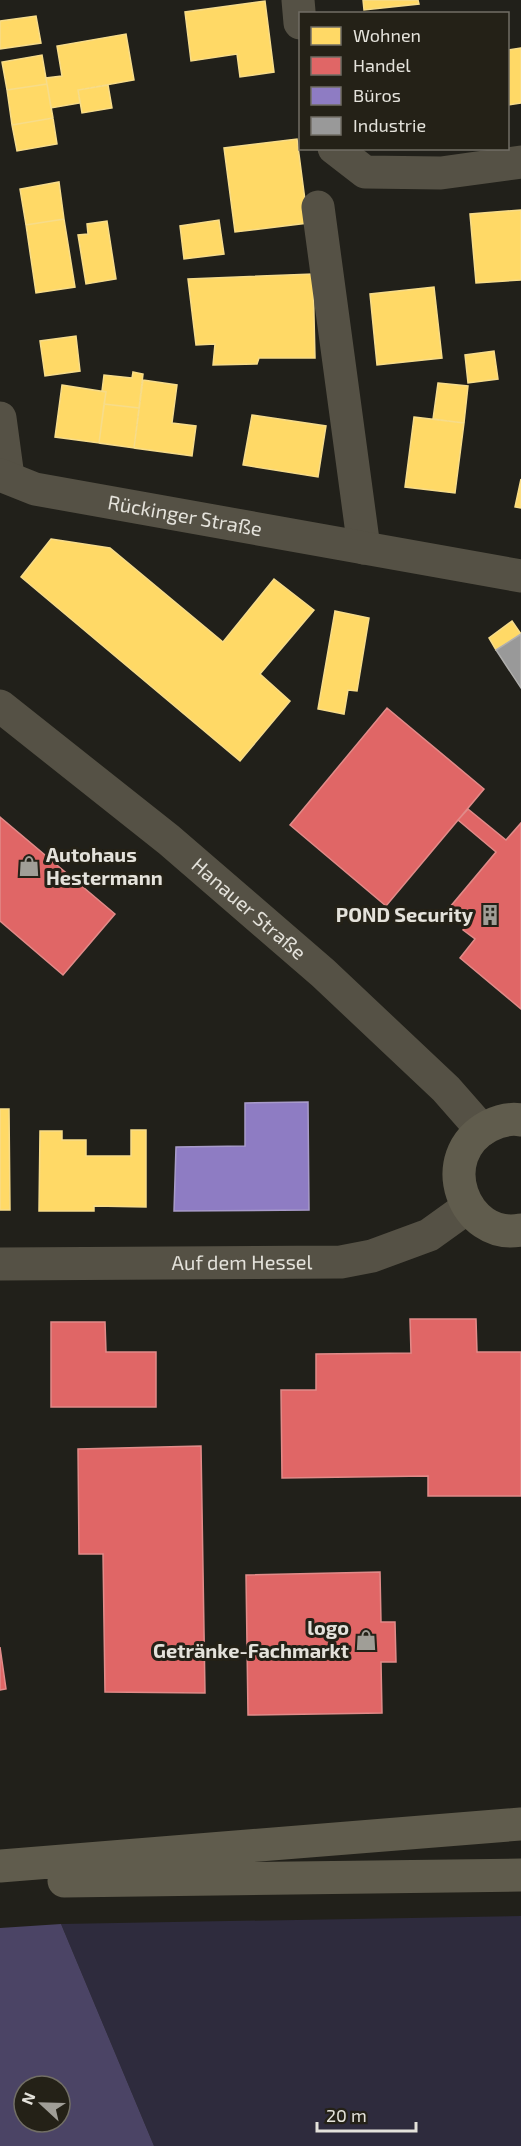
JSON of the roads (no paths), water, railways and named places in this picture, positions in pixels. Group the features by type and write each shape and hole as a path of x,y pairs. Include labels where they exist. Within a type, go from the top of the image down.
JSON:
{"main road":[{"path":"521,1120 498,1122 482,1130 471,1139 459,1166 460,1187 468,1207 481,1220 498,1229 521,1230"},
{"path":"0,1866 521,1824"},
{"path":"0,1880 521,1875"}],"street":[{"path":"297,0 299,15"},
{"path":"337,150 365,172 441,172 521,162"},
{"path":"318,207 364,548"},
{"path":"0,418 3,478"},
{"name":"Rückinger Straße","path":"3,478 35,489 521,576"},
{"name":"Hanauer Straße","path":"0,706 168,840 323,973 446,1089 482,1130"},
{"name":"Auf dem Hessel","path":"0,1264 340,1262 372,1256 429,1235 468,1207"}],"place":[{"name":"Autohaus Hestermann","path":"29,866"},
{"name":"POND Security","path":"490,915"},
{"name":"logo Getränke-Fachmarkt","path":"366,1640"}]}
